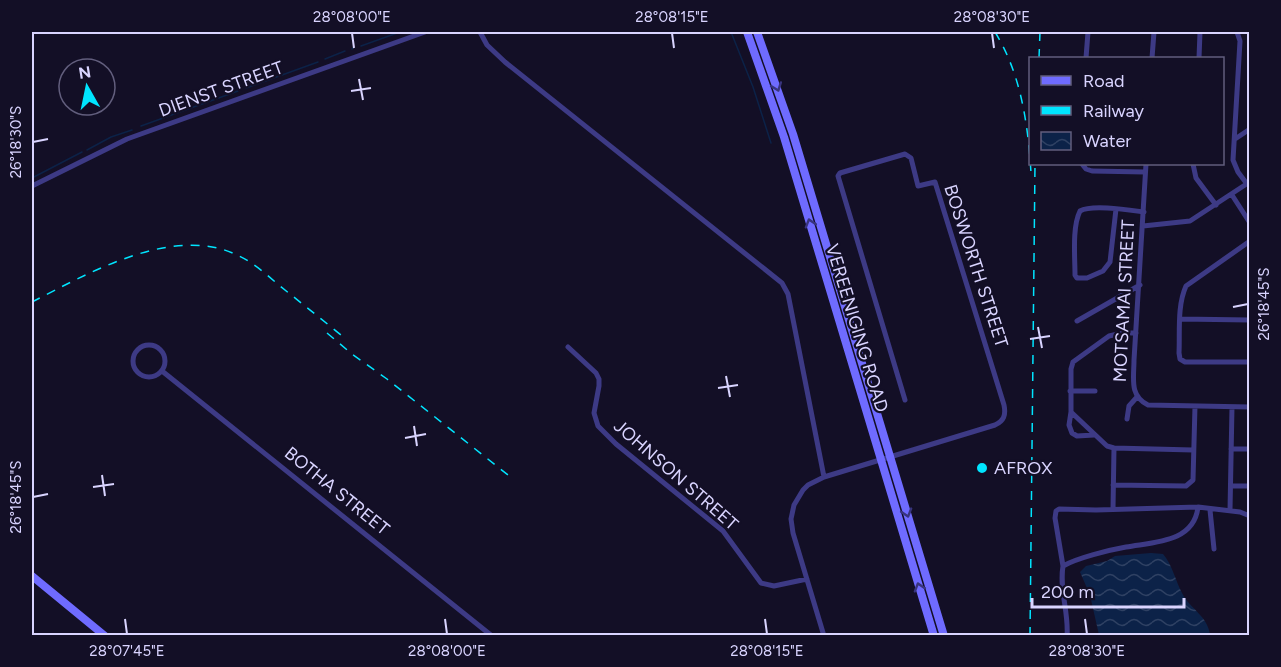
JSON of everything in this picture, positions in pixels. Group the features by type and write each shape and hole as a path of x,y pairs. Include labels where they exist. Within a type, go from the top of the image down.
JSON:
{"main road":[{"name":"VEREENIGING ROAD","path":"747,32 787,147 934,636"},
{"name":"VEREENIGING ROAD","path":"757,32 793,134 944,636"},
{"path":"32,576 105,636"}],"street":[{"name":"DIENST STREET","path":"32,186 127,139 425,32"},
{"path":"480,32 487,45 505,62 782,283 788,294 824,477"},
{"path":"1086,57 1088,32"},
{"path":"1152,57 1154,32"},
{"path":"1198,57 1200,32"},
{"path":"1143,226 1185,223 1248,183 1234,165 1233,152 1240,41 1238,32"},
{"path":"1234,139 1250,129"},
{"name":"BOSWORTH STREET","path":"824,636 793,533 792,511 803,490 824,477 995,425 1003,420 1006,412 935,182 918,186 911,158 903,154 840,172 838,176 905,400"},
{"path":"1083,165 1092,171 1145,172"},
{"name":"MOTSAMAI STREET","path":"1146,165 1136,333 1134,390 1137,397 1148,405 1250,407"},
{"path":"1193,165 1196,178 1216,205"},
{"path":"1232,195 1250,223"},
{"path":"1116,209 1110,262 1103,271 1087,278 1077,278 1075,275 1078,213 1085,208 1116,209 1144,212"},
{"path":"1250,241 1186,286 1182,294 1179,353 1183,361 1250,362"},
{"path":"1077,321 1140,285"},
{"path":"1180,319 1250,320"},
{"path":"1094,435 1077,436 1072,433 1070,425 1071,366 1082,354 1109,336 1136,333"},
{"path":"150,345 159,349 165,362 162,371 149,377 140,374 133,361 137,351 150,345"},
{"name":"JOHNSON STREET","path":"568,347 596,373 599,386 594,412 595,422 616,444 723,531 761,583 774,586 807,579"},
{"name":"BOTHA STREET","path":"162,371 492,636"},
{"path":"1070,391 1095,391"},
{"path":"1127,420 1129,406 1137,397"},
{"path":"1113,485 1186,486 1193,480 1195,406"},
{"path":"1230,510 1232,407"},
{"path":"1071,412 1103,444 1114,448 1193,450"},
{"path":"1113,509 1114,448"},
{"path":"1232,449 1250,449"},
{"path":"1231,486 1250,486"},
{"path":"1063,566 1075,560 1115,549 1174,538 1194,522 1198,507"},
{"path":"1067,636 1067,620 1061,584 1063,566 1056,530 1056,511 1063,508 1198,507 1210,510 1230,510 1250,516"},
{"path":"1210,510 1214,549"}],"water":[{"path":"1163,554 1172,568 1185,599 1206,623 1210,635 1099,635 1090,595 1080,572 1086,566 1107,561 1115,556"}],"waterway":[{"path":"361,46 400,32"},
{"path":"731,32 753,87 771,143"},
{"path":"325,59 345,51"},
{"path":"246,88 318,62"},
{"path":"141,126 238,91"},
{"path":"87,150 111,137 132,130"},
{"path":"32,178 82,152"}],"railway":[{"path":"995,32 1017,82 1029,148"},
{"path":"1039,57 1040,32"},
{"path":"1030,165 1031,173"},
{"path":"1030,636 1035,165"},
{"path":"32,302 79,278 133,256 160,248 188,245 214,247 239,256 255,266 341,335"},
{"path":"327,333 513,479"}],"place":[{"name":"AFROX","path":"982,468"}]}
